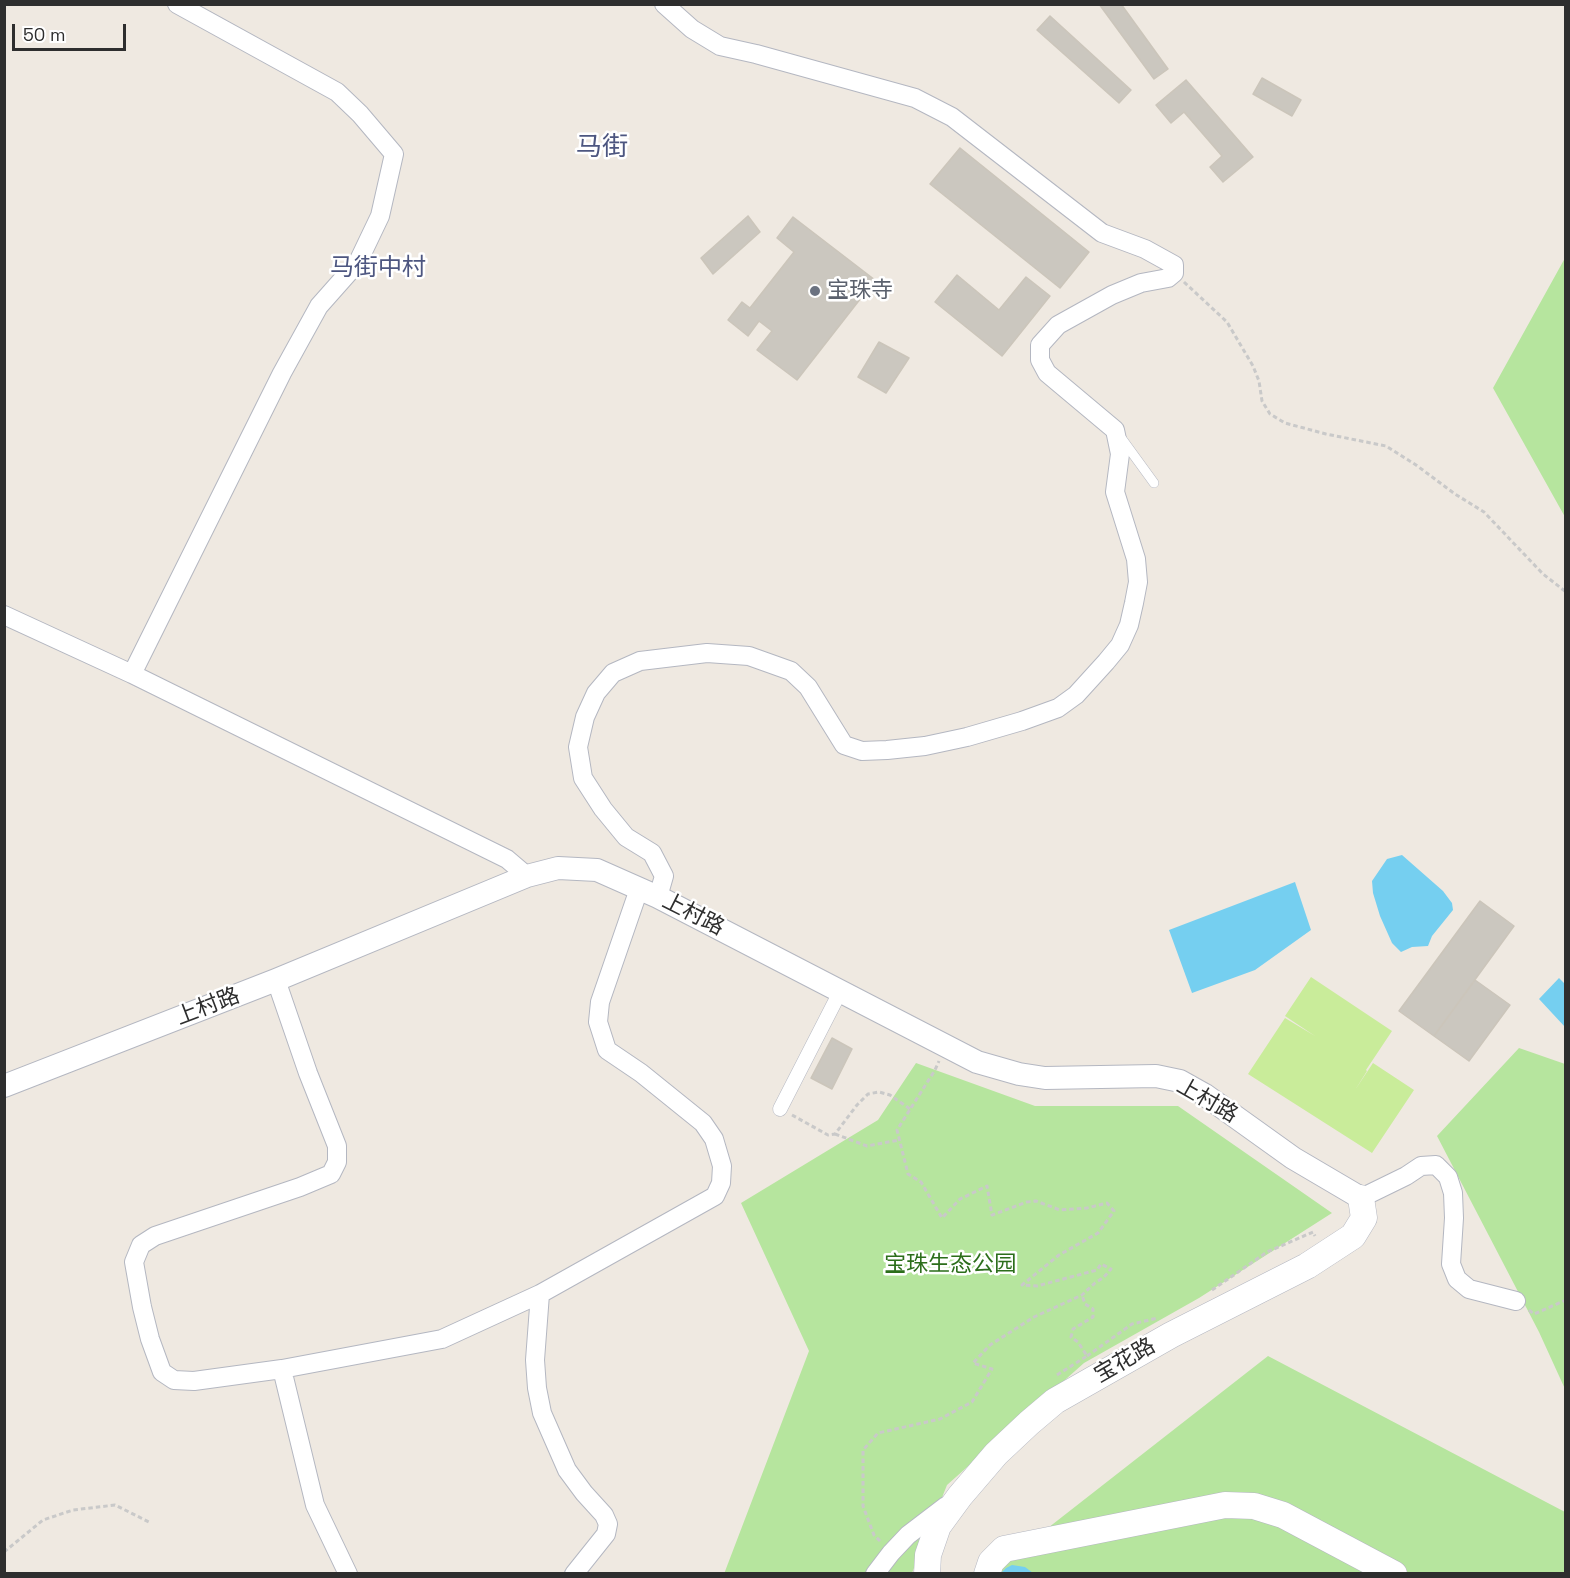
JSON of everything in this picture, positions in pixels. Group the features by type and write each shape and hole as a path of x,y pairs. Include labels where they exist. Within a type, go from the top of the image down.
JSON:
{"main road":[{"name":"宝花路","path":"927,1574 928,1555 938,1526 960,1496 996,1454 1055,1401 1171,1335 1325,1255 1353,1236 1364,1218 1360,1198"},
{"path":"987,1574 991,1562 1004,1549 1225,1505 1254,1506 1283,1515 1394,1574"}],"street":[{"path":"132,674 282,373 319,306 358,262 380,216 394,154 360,114 337,92 177,4"},
{"path":"276,981 308,1073 337,1146 338,1162 332,1174 155,1236 141,1245 134,1262 150,1339 162,1372 174,1380 194,1381 282,1369 442,1339 540,1294 715,1196 721,1184 722,1166 714,1139 703,1122 641,1073 607,1050 598,1022 600,1002 648,893 664,876 652,853 626,837 603,809 583,778 578,747 585,717 596,693 613,673 640,660 707,653 749,656 791,671 808,687 844,745 862,751 887,750 925,746 1000,727 1058,708 1083,687 1120,645 1129,625 1138,582 1136,559 1115,492 1120,454 1115,430 1047,373 1040,360 1040,345 1058,325 1112,295 1141,283 1168,278 1174,273 1174,265 1145,249 1102,233 952,117 915,98 720,46 692,29 664,4"},
{"path":"4,615 132,674 507,859 526,876"},
{"name":"上村路","path":"4,1086 276,981 526,876 558,868 597,870 648,893 977,1062 1019,1074 1045,1078 1156,1076 1180,1081 1205,1095 1293,1158 1360,1198"},
{"path":"780,1109 840,992"},
{"path":"1360,1198 1406,1176 1421,1166 1436,1165 1448,1177 1453,1193 1451,1264 1457,1280 1469,1289 1516,1301"},
{"path":"540,1294 535,1360 542,1413 567,1470 609,1524 606,1534 574,1574"},
{"path":"282,1369 315,1505 348,1574"},
{"path":"875,1574 908,1535 960,1496"}],"lane":[{"path":"1115,430 1154,483"}],"path":[{"path":"1174,273 1227,322 1253,366 1259,381 1262,401 1270,414 1286,423 1386,446 1484,512 1543,574 1566,592"},
{"path":"891,1553 874,1535 863,1506 863,1450 878,1433 940,1419 972,1402 992,1369 973,1363 990,1345 1034,1317 1082,1295 1111,1269 1101,1264 1097,1270 1037,1286 1023,1285 1059,1255 1098,1233 1114,1211 1107,1203 1087,1208 1060,1210 1036,1201 992,1215 987,1186 960,1199 942,1218 921,1182 908,1174 897,1130 935,1070 946,1046"},
{"path":"835,1134 868,1094 879,1092 890,1095 910,1109"},
{"path":"780,1109 828,1135 835,1134 867,1146 900,1140"},
{"path":"1203,1294 1267,1252 1313,1232 1325,1255"},
{"path":"1082,1295 1085,1304 1093,1309 1093,1317 1073,1329 1071,1337 1078,1342 1086,1356"},
{"path":"1534,1314 1566,1300"},
{"path":"1052,1379 1132,1324 1162,1317"},
{"path":"4,1552 44,1520 73,1510 115,1505 151,1523"}],"green space":[{"path":"1566,258 1565,517 1493,388"},
{"path":"1311,977 1392,1031 1355,1090 1373,1063 1414,1090 1372,1153 1248,1074 1285,1018 1315,1036 1285,1016"},
{"path":"1519,1048 1565,1064 1565,1389 1539,1332 1437,1136"},
{"name":"宝珠生态公园","path":"916,1063 1035,1106 1178,1106 1332,1213 1199,1298 1084,1363 947,1485 912,1573 724,1574 809,1351 741,1203 878,1120"},
{"path":"1268,1356 1565,1512 1565,1573 989,1574"}],"water":[{"path":"1402,855 1443,891 1452,903 1453,910 1432,936 1428,946 1412,947 1401,952 1392,943 1380,916 1372,881 1387,859"},
{"path":"1295,882 1311,930 1255,970 1192,993 1169,930"},
{"path":"1559,978 1565,984 1565,1027 1539,999"},
{"path":"1012,1565 1025,1567 1033,1573 1000,1574"}],"building":[{"path":"1099,4 1121,4 1168,69 1154,79"},
{"path":"1050,16 1131,90 1119,103 1037,30"},
{"path":"1262,78 1301,100 1292,116 1253,94"},
{"path":"1186,80 1253,157 1223,182 1210,167 1222,156 1184,112 1171,123 1156,105"},
{"path":"960,148 1089,252 1060,288 930,184"},
{"path":"748,216 760,232 713,274 701,258"},
{"name":"宝珠寺","path":"793,217 875,280 797,380 757,350 772,331 759,321 748,336 728,320 742,302 750,308 794,252 777,238"},
{"path":"957,275 999,310 1026,277 1050,296 1002,356 935,302"},
{"path":"879,342 909,358 886,393 858,377"},
{"path":"1480,901 1514,926 1434,1036 1399,1011"},
{"path":"1475,980 1510,1005 1469,1061 1434,1036"},
{"path":"832,1038 852,1049 832,1089 811,1078"}],"place":[{"name":"宝珠寺","path":"815,291"}],"district":[{"name":"马街","path":"602,148"},
{"name":"马街中村","path":"378,268"}]}
